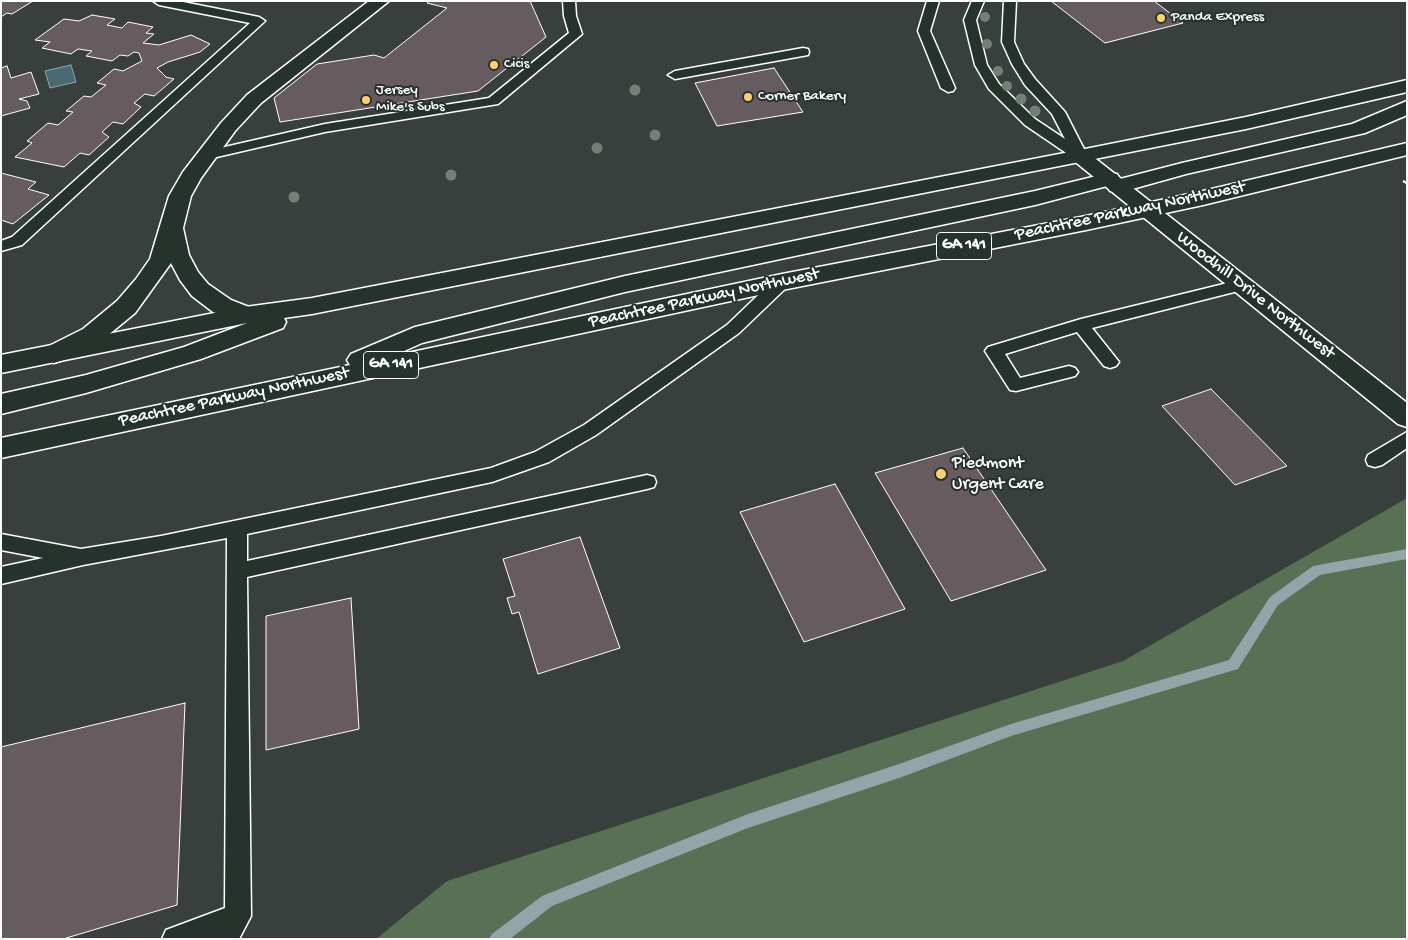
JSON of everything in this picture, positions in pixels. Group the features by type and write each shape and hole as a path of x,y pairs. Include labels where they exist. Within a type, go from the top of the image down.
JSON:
{"main road":[{"path":"54,354 92,334 126,307 144,285 161,260 180,196 228,127 254,99 380,1"},
{"path":"1,364 245,315 312,306 1080,156 1266,119 1407,86"},
{"path":"306,383 415,336 635,282 1182,169 1358,129 1382,120 1407,107"},
{"name":"Peachtree Parkway Northwest","path":"1,448 782,282 1146,210 1407,150"},
{"name":"Woodhill Drive Northwest","path":"1080,156 1407,417"},
{"path":"172,228 178,255 188,275 200,290 222,306 245,315"},
{"path":"1,404 86,384 192,353 312,306"}],"lane":[{"path":"1,246 17,241 259,21 159,1"},
{"path":"208,155 325,128 493,101 576,34 570,16 569,1"},
{"path":"933,1 924,31 948,88"},
{"path":"978,1 970,20 981,65 994,86 1030,122 1080,156"},
{"path":"1010,1 1008,42 1018,64 1030,82 1058,112 1080,156"},
{"path":"675,75 803,52"},
{"path":"1,576 83,557 237,528 492,475 542,457 590,430 733,329 782,282"},
{"path":"1069,372 1016,385 994,351 1081,325 1240,285"},
{"path":"1081,325 1110,362"},
{"path":"1375,460 1407,439"},
{"path":"238,571 647,482"},
{"path":"224,939 238,916 237,528"},
{"path":"1,542 83,557"},
{"path":"175,939 238,916"}],"path":[{"path":"1403,181 1407,183"}],"shaded area":[{"path":"1,1 1407,1 1407,498 1123,661 447,881 376,939 1,939"}],"green space":[{"path":"1407,498 1407,939 376,939 447,881 1123,661"}],"water":[{"path":"71,65 76,82 50,88 45,71"}],"building":[{"path":"1,1 33,1 12,14 7,13 1,17"},
{"path":"429,1 530,1 546,37 478,91 280,122 274,98 317,64 374,55 384,58 447,8 427,3"},
{"path":"1051,1 1154,1 1183,23 1105,43"},
{"path":"92,15 115,19 107,25 122,28 128,22 153,27 146,33 154,34 143,43 159,45 191,35 210,44 200,52 168,62 157,68 166,77 174,79 154,96 145,94 134,103 141,107 123,124 113,122 102,132 109,137 89,155 80,153 64,167 15,157 32,143 27,141 48,123 58,125 73,112 66,111 84,96 91,97 106,85 97,83 114,69 123,71 142,61 139,53 134,52 128,56 120,55 112,61 86,56 92,51 78,49 71,54 42,48 50,42 35,40 64,19 79,21"},
{"path":"7,66 11,78 31,72 39,94 19,99 27,101 30,108 1,116 1,68"},
{"name":"Corner Bakery","path":"774,68 803,112 717,126 695,83"},
{"path":"1,173 36,182 28,189 49,195 13,224 1,220"},
{"path":"1211,389 1287,466 1235,485 1162,406"},
{"path":"963,448 1046,570 951,601 875,473"},
{"path":"835,484 905,609 804,642 740,512"},
{"path":"580,537 620,648 538,674 519,612 512,614 507,598 515,596 503,559"},
{"path":"351,598 359,729 266,750 266,616"},
{"path":"185,703 177,905 63,939 1,939 1,747"}],"waterway":[{"path":"497,939 547,901 748,821 899,771 1011,730 1233,665 1274,601 1317,570 1407,554"}],"place":[{"name":"Panda Express","path":"1161,18"},
{"name":"Cicis","path":"494,65"},
{"name":"Corner Bakery","path":"748,97"},
{"name":"Jersey Mike's Subs","path":"366,100"},
{"name":"Piedmont Urgent Care","path":"941,474"}]}
